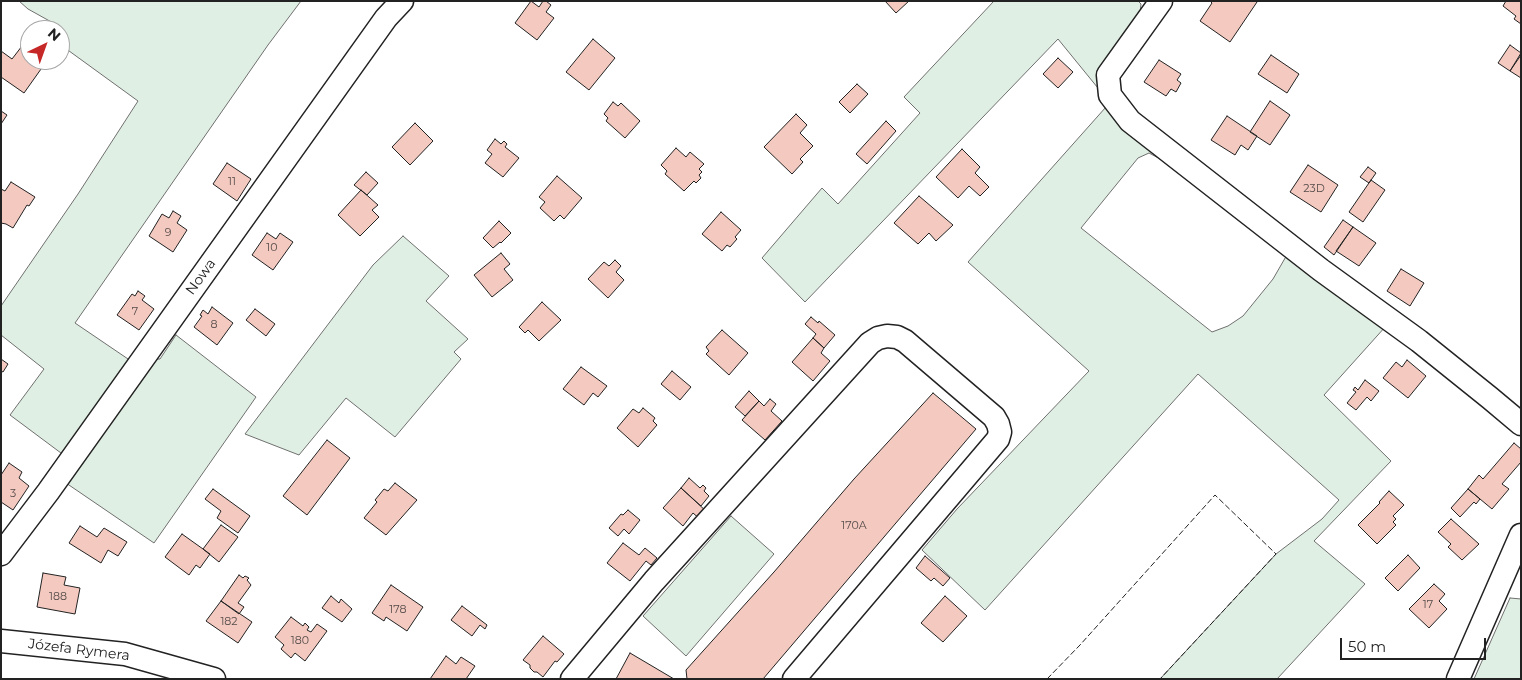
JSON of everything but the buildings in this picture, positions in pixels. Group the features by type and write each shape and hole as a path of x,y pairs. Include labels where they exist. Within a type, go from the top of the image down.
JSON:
{"street":[{"name":"Nowa","path":"1,554 48,492 386,18 402,1"},
{"path":"1161,1 1108,75 1110,96 1130,120 1321,270 1419,341 1521,424"},
{"path":"572,679 654,581 870,343 878,338 887,336 897,337 905,341 994,417 1000,432 998,439 794,679"},
{"path":"1458,679 1521,535"},
{"name":"Józefa Rymera","path":"1,641 125,654 214,679"}],"green space":[{"path":"19,1 301,1 268,45 75,323 131,361 65,456 10,415 44,369 1,335 1,306 78,194 138,101 70,52 70,20 48,20 28,9"},
{"path":"994,1 1138,1 1141,4 1140,14 1102,93 1058,39 805,302 762,258 822,188 838,204 920,113 904,97"},
{"path":"1106,107 1166,162 1149,153 1138,158 1081,228 1212,332 1228,326 1243,316 1273,279 1288,253 1386,326 1324,395 1391,461 1314,541 1365,584 1277,679 1160,679 1276,554 1322,519 1339,500 1198,374 985,610 922,550 957,509 1089,371 968,262"},
{"path":"403,236 449,276 426,301 468,339 454,352 461,359 395,437 346,398 299,455 245,434 373,265"},
{"path":"176,335 256,397 154,543 66,483 151,359 160,359"},
{"path":"731,516 774,554 686,656 643,616"},
{"path":"1510,598 1521,599 1521,679 1474,679"}],"fence":[{"path":"1047,679 1215,495 1276,554 1160,679"}]}
